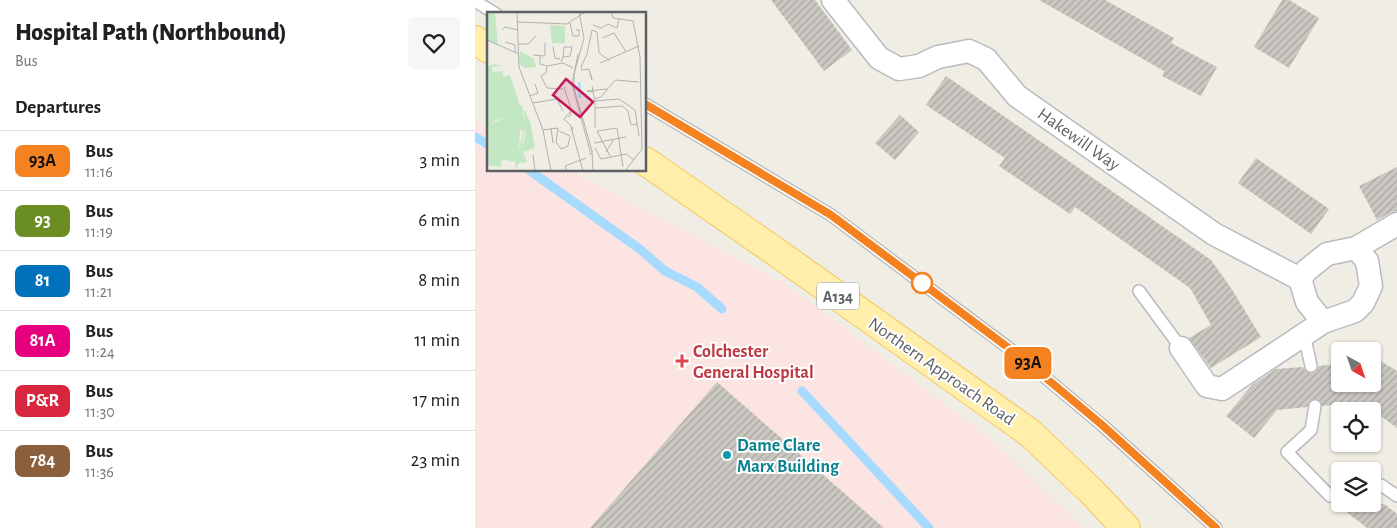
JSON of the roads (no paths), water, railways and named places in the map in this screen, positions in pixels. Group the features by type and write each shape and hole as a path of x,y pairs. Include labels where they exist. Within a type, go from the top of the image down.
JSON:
{"main road":[{"path":"475,40 487,49"},
{"name":"Northern Approach Road","path":"646,162 1030,433 1092,492 1126,528"}],"street":[{"name":"Hakewill Way","path":"833,0 879,58 899,69 919,66 938,57 969,51 986,58 1017,96 1214,234 1300,279"},
{"path":"1323,322 1307,302 1300,279 1307,270 1327,254 1356,248 1397,224"},
{"path":"1181,348 1207,386 1222,389 1323,322 1355,311 1363,303 1371,286 1367,261 1356,248"}],"lane":[{"path":"475,1 493,12"},
{"path":"646,105 831,215 1022,358 1101,424 1216,528"},
{"path":"1139,291 1181,348"},
{"path":"1304,334 1311,366"},
{"path":"1315,406 1311,430 1287,452 1330,496"},
{"path":"1381,485 1397,496"}],"waterway":[{"path":"475,137 487,144"},
{"path":"530,171 641,250 665,271 697,287 722,309"},
{"path":"802,391 929,528"}],"place":[{"name":"Colchester General Hospital","path":"682,361"},
{"name":"Dame Clare Marx Building","path":"727,455"}]}
